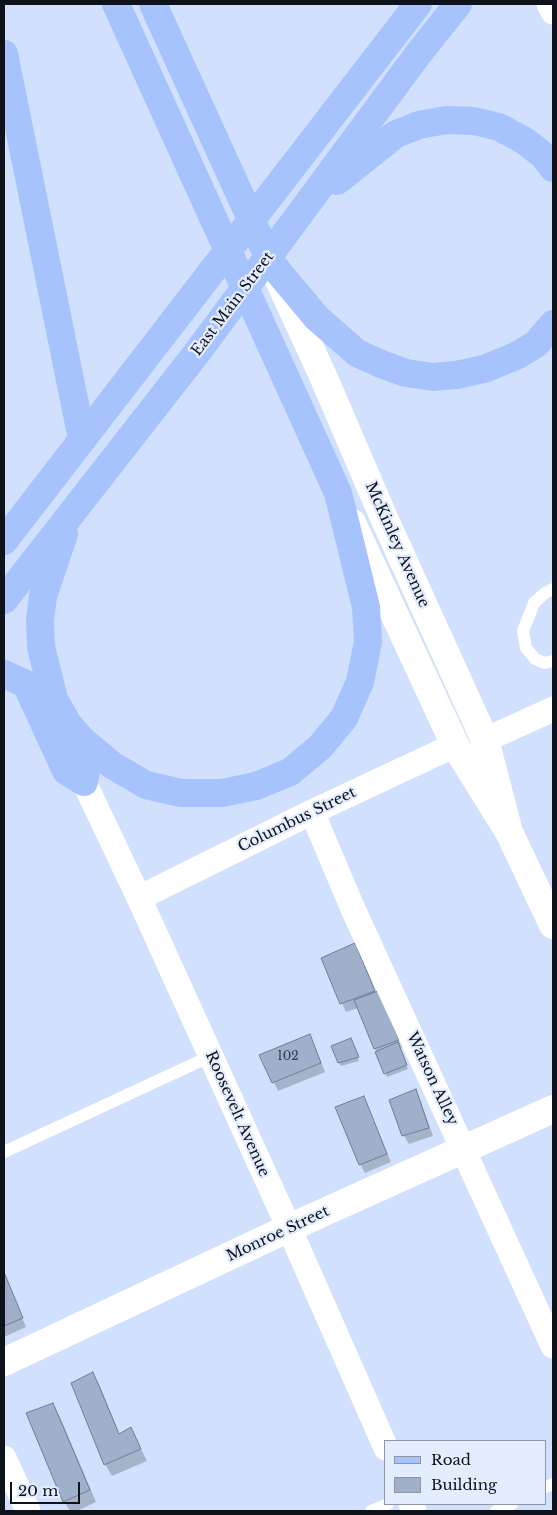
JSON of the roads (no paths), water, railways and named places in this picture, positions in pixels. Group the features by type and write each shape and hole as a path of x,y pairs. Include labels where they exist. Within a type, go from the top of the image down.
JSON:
{"main road":[{"path":"68,724 82,740 112,765 146,785 181,793 222,793 256,786 290,772 320,747 344,718 360,682 368,642 366,607 338,492 116,4"},
{"path":"153,4 271,263 317,318 357,353 406,373 433,377 456,375 484,369 516,356 536,344 553,324"},
{"path":"4,541 418,4"},
{"name":"East Main Street","path":"4,600 199,350 419,53 458,4"},
{"path":"4,54 82,439"},
{"path":"308,204 396,134 419,125 446,120 474,120 499,127 525,141 544,156 553,168"},
{"path":"4,674 26,684 66,771 84,782 87,764 54,699 41,647 40,620 43,596 70,516"}],"street":[{"path":"549,4 553,12"},
{"name":"McKinley Avenue","path":"271,263 485,740 509,832"},
{"name":"McKinley Avenue","path":"338,492 455,745 509,832 553,925"},
{"path":"485,740 553,709"},
{"name":"Columbus Street","path":"139,898 312,812 455,745"},
{"name":"Roosevelt Avenue","path":"84,782 290,1228 384,1443"},
{"name":"Watson Alley","path":"312,812 353,909 553,1346"},
{"name":"Monroe Street","path":"4,1362 290,1228 553,1109"},
{"path":"4,1458 28,1511"}],"lane":[{"path":"553,589 534,602 523,630 526,648 534,660 545,663 553,661"},
{"path":"4,1152 211,1056"},
{"path":"371,1511 386,1505"},
{"path":"496,1511 510,1505"}]}
